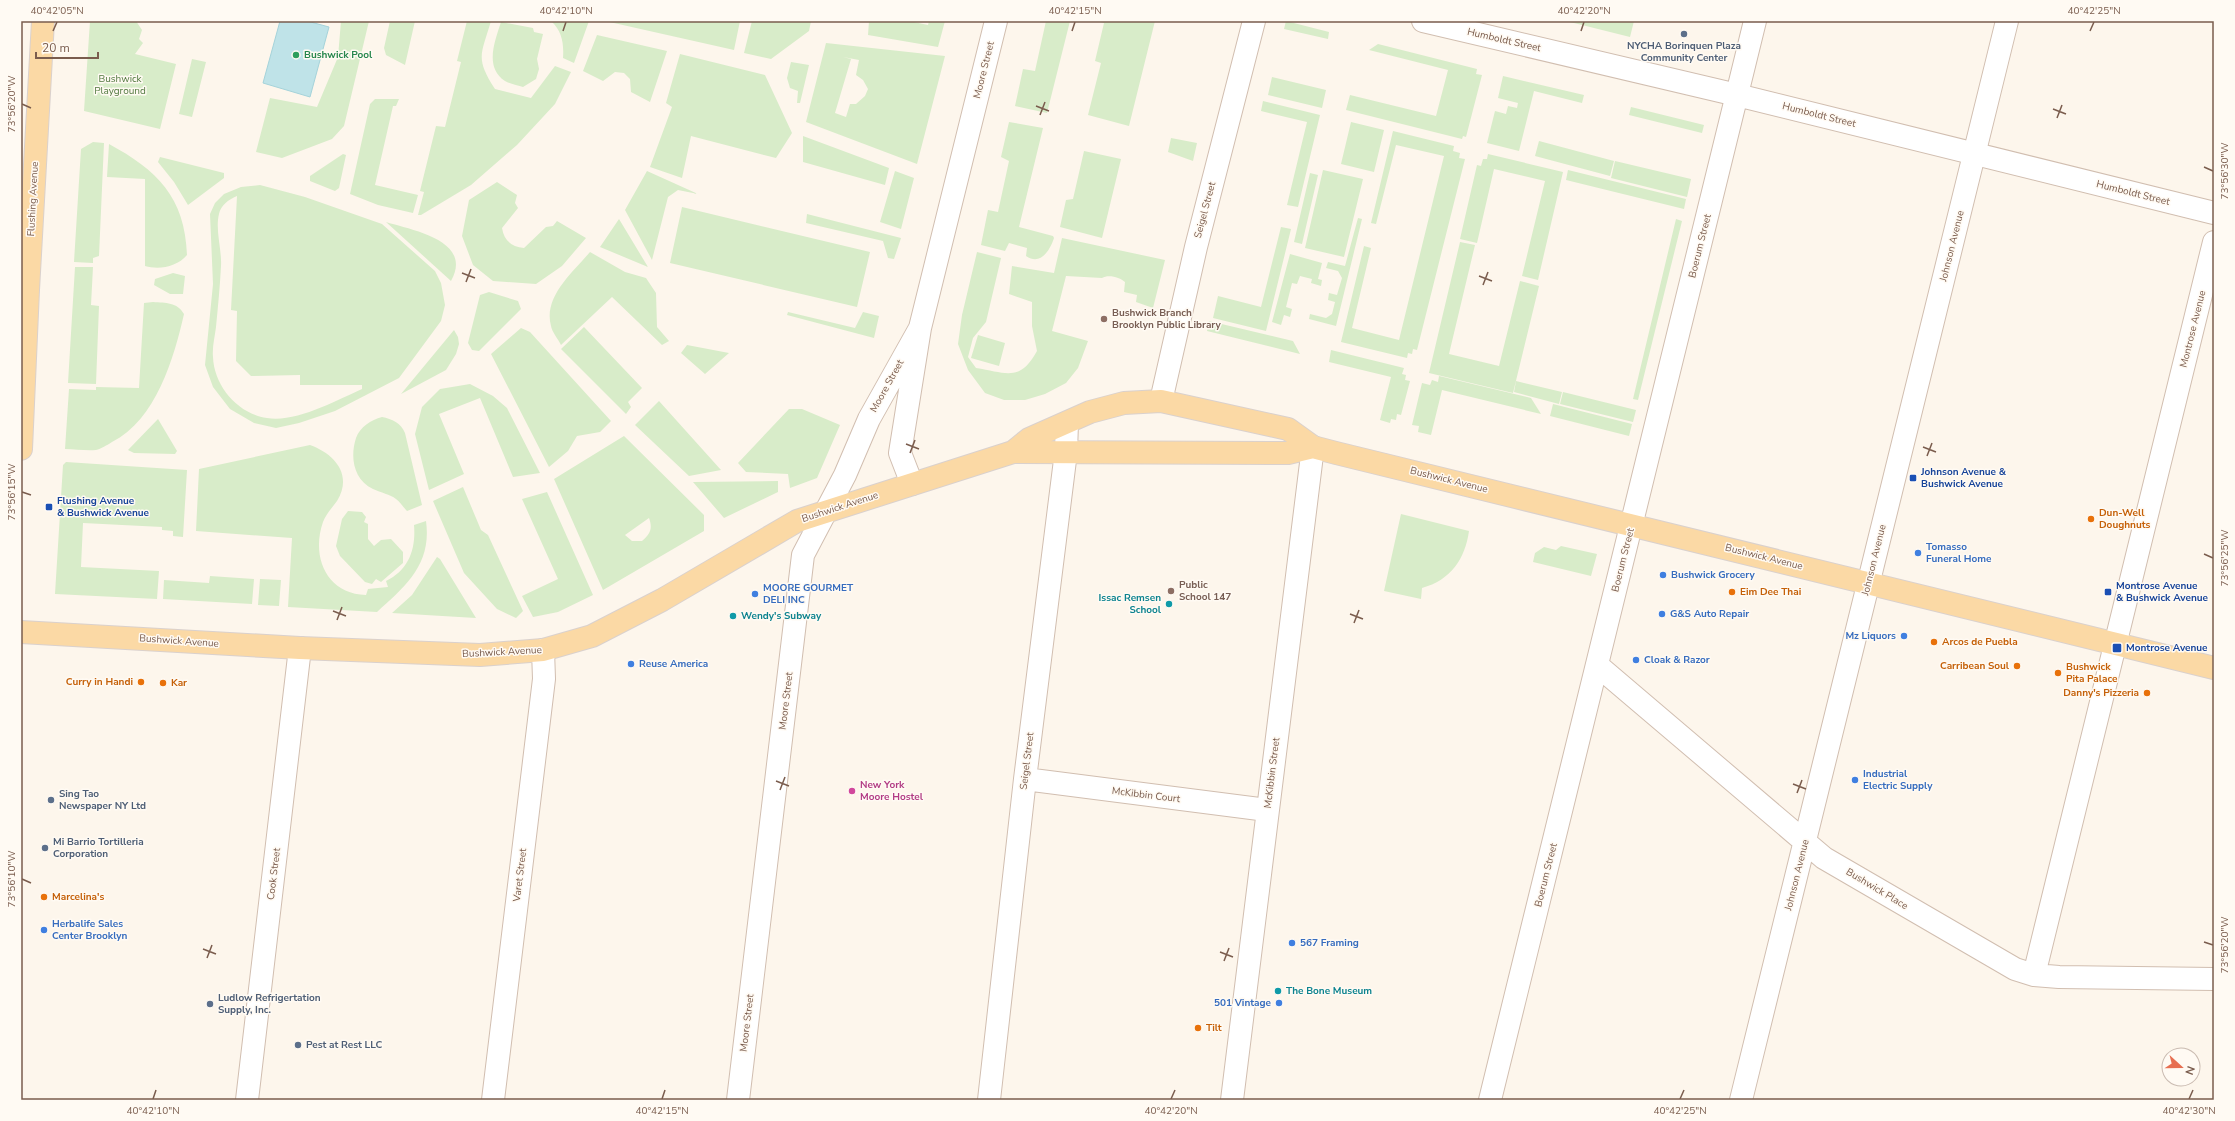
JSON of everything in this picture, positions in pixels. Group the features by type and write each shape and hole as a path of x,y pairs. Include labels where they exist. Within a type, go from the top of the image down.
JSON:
{"main road":[{"name":"Flushing Avenue","path":"21,449 25,265 43,21"},
{"name":"Bushwick Avenue","path":"1013,452 1029,440 1090,412 1124,403 1161,401 1288,429 1313,447 1632,524 2214,668"},
{"name":"Bushwick Avenue","path":"21,632 300,648 480,655 543,650 592,636 662,600 797,521 1013,452 1288,453 1313,447"}],"street":[{"name":"Moore Street","path":"912,484 900,453 920,328 996,21"},
{"name":"Seigel Street","path":"1161,401 1196,247 1254,21"},
{"name":"Humboldt Street","path":"1423,21 1737,95 2214,213"},
{"name":"Boerum Street","path":"1490,1100 1755,21"},
{"name":"Johnson Avenue","path":"1741,1100 2007,21"},
{"name":"Montrose Avenue","path":"2034,975 2214,242"},
{"name":"Moore Street","path":"738,1100 803,555 845,475 869,419 920,328"},
{"name":"Seigel Street","path":"988,1100 1025,779 1066,452 1068,423"},
{"name":"McKibbin Street","path":"1232,1100 1313,447"},
{"name":"Cook Street","path":"247,1100 300,648"},
{"name":"Varet Street","path":"493,1100 544,679 543,650"},
{"name":"Bushwick Place","path":"1597,666 1824,858 2015,969 2034,975 2214,979"},
{"name":"McKibbin Court","path":"1025,779 1267,810"}],"green space":[{"name":"Bushwick Playground","path":"90,21 136,21 142,30 139,39 143,43 135,54 176,64 160,129 84,111"},
{"path":"341,21 369,21 344,126 332,139 282,158 256,152 270,98 317,107 338,57"},
{"path":"390,21 415,21 405,65 386,55 384,48"},
{"path":"467,21 491,21 483,49 482,63 495,89 531,98 555,66 571,72 555,104 517,145 471,185 421,215 418,215 424,192 420,191 436,126 445,127 461,62 457,61"},
{"path":"551,21 589,21 574,63 563,58 562,38 558,29"},
{"path":"605,21 740,21 734,50"},
{"path":"752,21 811,21 809,31 771,59 744,53"},
{"path":"869,21 909,21 928,25 929,21 945,21 938,47 868,35"},
{"path":"1046,21 1070,21 1047,113 1015,106 1023,69 1035,71"},
{"path":"1098,21 1155,21 1129,126 1088,115 1101,63 1095,61 1104,23"},
{"path":"1286,21 1329,32 1328,39 1284,29"},
{"path":"1566,21 1634,21 1630,37"},
{"path":"501,22 533,28 534,32 543,34 537,59 539,69 536,79 523,87 505,81 495,69 493,61 494,45"},
{"path":"597,35 667,51 650,102 631,92 630,79 624,73 615,72 603,81 583,71"},
{"path":"826,43 945,56 917,164 806,122","holes":["843,57 859,60 856,75 863,80 868,89 865,96 856,104 850,104 846,117 835,113 851,59"]},
{"path":"1378,44 1477,69 1476,74 1482,75 1466,137 1463,136 1462,139 1346,110 1350,95 1436,116 1448,70 1369,50"},
{"path":"680,54 765,75 792,133 776,158 691,136 682,178 650,167 672,107 666,103"},
{"path":"192,59 206,62 192,117 179,114"},
{"path":"791,62 809,65 800,103 797,103 798,91 790,88 787,78"},
{"path":"1503,76 1584,95 1582,103 1534,91 1519,151 1487,143 1495,111 1506,114 1508,106 1517,108 1518,103 1498,98"},
{"path":"1272,77 1326,90 1322,108 1268,95"},
{"path":"375,99 399,99 396,106 393,106 375,185 418,195 413,213 378,205 350,194 370,104"},
{"path":"1263,101 1320,115 1298,207 1287,205 1307,122 1261,111"},
{"path":"1631,107 1704,125 1702,133 1629,115"},
{"path":"1009,122 1043,128 1019,227 1053,236 1054,238 1047,252 1040,258 1036,259 1031,259 1026,256 1027,248 1009,243 1005,251 981,245 988,210 998,212 1009,161 1001,157"},
{"path":"1351,122 1384,130 1374,172 1341,164"},
{"path":"1393,131 1454,146 1453,151 1460,153 1459,158 1465,159 1417,350 1413,349 1412,354 1408,353 1407,358 1341,342 1364,246 1371,248 1352,328 1399,340 1444,156 1396,145 1376,224 1371,223"},
{"path":"803,136 889,168 885,185 803,162"},
{"path":"1171,138 1197,143 1193,161 1168,152"},
{"path":"1539,141 1614,161 1610,176 1535,156"},
{"path":"93,142 104,143 99,256 93,258 93,263 74,262 81,149"},
{"path":"109,144 141,164 154,175 174,201 181,217 187,255 173,265 156,268 145,266 145,179 107,177"},
{"path":"1084,151 1121,159 1102,238 1060,227 1066,200 1073,199"},
{"path":"343,154 346,155 339,188 335,191 310,181 310,176"},
{"path":"1488,154 1563,172 1538,280 1522,276 1545,181 1494,169 1477,243 1460,239 1477,165 1481,166 1483,159 1487,159"},
{"path":"160,157 224,173 224,178 188,205 174,182 158,162"},
{"path":"1615,161 1691,179 1687,197 1611,178"},
{"path":"1323,170 1363,179 1344,257 1305,248"},
{"path":"1568,170 1686,199 1684,209 1566,180"},
{"path":"647,171 698,194 678,190 668,197 652,260 625,210"},
{"path":"895,171 914,178 901,229 880,222"},
{"path":"1310,173 1318,175 1302,244 1294,242"},
{"path":"497,182 517,195 515,203 518,208 502,228 507,240 512,245 524,248 546,227 553,226 557,221 586,238 562,266 536,284 493,281 473,265 462,236 469,200"},
{"path":"260,185 305,197 382,224 435,271 441,283 445,305 441,321 399,378 335,411 299,423 276,428 254,423 230,409 213,387 205,365 213,284 210,214 215,203 224,194 241,187","holes":["237,196 231,310 237,311 236,361 251,376 300,375 300,385 362,385 362,389 316,410 278,419 267,418 246,411 237,405 223,388 214,368 213,353 221,266 218,220 223,205"]},
{"path":"682,207 870,252 857,307 670,263"},
{"path":"807,214 901,238 894,259 888,258 883,241 806,223"},
{"path":"1358,218 1362,219 1336,326 1309,319 1310,314 1326,318 1332,314 1335,302 1328,300 1329,293 1337,295 1342,278 1338,271 1326,268 1328,262 1345,266"},
{"path":"619,219 648,267 600,247"},
{"path":"1676,219 1682,221 1638,400 1633,399"},
{"path":"386,222 424,233 447,246 454,256 456,267 451,281"},
{"path":"1281,227 1291,229 1266,331 1213,318 1218,296 1261,307"},
{"path":"1062,238 1165,260 1153,308 1136,302 1137,295 1124,292 1125,282 1117,277 1111,276 1102,278 1066,276 1052,331 1088,341 1078,368 1066,383 1045,394 1025,400 1004,400 985,393 968,370 958,344 962,315 977,252 1001,258 986,322 973,338 968,357 976,368 1012,373 1025,367 1037,351 1032,326 1032,302 1009,294 1012,266 1054,273"},
{"path":"1460,242 1475,245 1449,354 1499,366 1520,281 1539,286 1513,393 1429,373"},
{"path":"590,252 625,272 646,278 656,293 657,327 669,341 662,345 612,297 561,345 551,326 551,305 561,286"},
{"path":"1290,254 1322,263 1318,279 1322,280 1321,286 1311,283 1312,279 1300,276 1297,284 1292,283 1286,307 1292,309 1290,317 1284,315 1281,325 1272,322"},
{"path":"75,267 93,267 91,305 99,306 96,384 68,383"},
{"path":"173,273 185,276 183,294 170,294 154,285 155,279"},
{"path":"489,292 518,301 521,309 479,351 472,350 468,343 480,295"},
{"path":"153,302 175,305 184,314 175,349 168,368 161,386 151,403 140,419 127,432 104,447 92,450 65,449 69,389 96,390 96,387 139,388 144,303"},
{"path":"788,312 855,328 863,312 879,316 874,338 787,315"},
{"path":"1209,321 1293,341 1300,354 1207,331"},
{"path":"584,327 642,388 628,402 631,407 626,414 561,349"},
{"path":"521,328 530,332 611,421 600,432 577,436 568,451 549,467 491,354"},
{"path":"454,330 458,337 459,344 456,354 446,370 401,394"},
{"path":"978,335 1005,343 999,366 971,358"},
{"path":"687,345 729,353 705,374 681,353"},
{"path":"1331,350 1404,368 1402,374 1406,375 1405,380 1410,381 1401,415 1397,414 1396,420 1391,419 1390,423 1380,420 1391,377 1329,362"},
{"path":"1439,376 1531,398 1541,414 1442,390 1431,435 1418,432 1419,426 1412,425 1422,383 1430,385 1432,380 1438,382"},
{"path":"1516,381 1562,392 1559,404 1514,392"},
{"path":"470,384 493,396 507,408 540,473 513,477 480,398 439,414 464,474 429,490 415,434 422,407 440,389"},
{"path":"1563,392 1636,410 1633,422 1560,404"},
{"path":"659,401 721,470 689,476 635,425"},
{"path":"1553,404 1632,424 1629,436 1550,416"},
{"path":"789,409 802,409 840,425 817,478 790,488 788,474 746,472 738,463"},
{"path":"382,417 396,422 405,433 422,505 407,511 394,497 366,485 357,473 353,460 354,445 360,430 366,424"},
{"path":"158,419 177,451 175,454 134,453 128,450"},
{"path":"624,436 704,515 704,531 603,590 554,479","holes":["649,518 651,528 647,536 642,541 632,541 625,535"]},
{"path":"310,445 327,454 334,460 342,474 343,483 341,491 337,501 323,522 319,548 325,571 341,588 352,593 366,595 368,589 388,587 386,581 400,571 409,558 414,542 414,525 426,521 427,536 421,562 407,583 377,612 288,607 292,538 196,531 199,469"},
{"path":"66,462 187,470 183,537 173,536 173,531 162,530 162,527 83,523 81,567 159,571 157,599 55,594 63,465"},
{"path":"778,481 778,492 724,518 693,482"},
{"path":"463,487 481,530 488,535 523,611 516,618 497,609 464,573 433,501"},
{"path":"547,492 593,595 558,612 533,617 522,596 558,579 522,499"},
{"path":"348,511 362,512 366,517 364,522 368,524 368,539 374,546 381,540 391,539 403,552 403,563 381,582 376,579 372,584 365,582 340,556 336,546 342,519"},
{"path":"1401,514 1469,531 1464,551 1455,567 1441,580 1422,588 1421,599 1384,591"},
{"path":"1561,546 1597,554 1591,576 1533,562 1535,553 1544,547 1556,550"},
{"path":"437,557 440,559 476,618 392,613 412,595"},
{"path":"210,576 254,579 252,604 163,599 164,580 209,583"},
{"path":"260,579 281,580 279,606 258,605"}],"water":[{"name":"Bushwick Pool","path":"280,21 307,21 329,27 310,97 263,83"}],"place":[{"name":"NYCHA Borinquen Plaza Community Center","path":"1684,34"},
{"name":"Bushwick Pool","path":"296,55"},
{"name":"Bushwick Branch Brooklyn Public Library","path":"1104,319"},
{"name":"Johnson Avenue & Bushwick Avenue","path":"1913,478"},
{"name":"Flushing Avenue & Bushwick Avenue","path":"49,507"},
{"name":"Dun-Well Doughnuts","path":"2091,519"},
{"name":"Tomasso Funeral Home","path":"1918,553"},
{"name":"Bushwick Grocery","path":"1663,575"},
{"name":"Public School 147","path":"1171,591"},
{"name":"Eim Dee Thai","path":"1732,592"},
{"name":"Montrose Avenue & Bushwick Avenue","path":"2108,592"},
{"name":"MOORE GOURMET DELI INC","path":"755,594"},
{"name":"Issac Remsen School","path":"1169,604"},
{"name":"G&S Auto Repair","path":"1662,614"},
{"name":"Wendy's Subway","path":"733,616"},
{"name":"Mz Liquors","path":"1904,636"},
{"name":"Arcos de Puebla","path":"1934,642"},
{"name":"Montrose Avenue","path":"2117,648"},
{"name":"Cloak & Razor","path":"1636,660"},
{"name":"Reuse America","path":"631,664"},
{"name":"Carribean Soul","path":"2017,666"},
{"name":"Bushwick Pita Palace","path":"2058,673"},
{"name":"Curry in Handi","path":"141,682"},
{"name":"Kar","path":"163,683"},
{"name":"Danny's Pizzeria","path":"2147,693"},
{"name":"Industrial Electric Supply","path":"1855,780"},
{"name":"New York Moore Hostel","path":"852,791"},
{"name":"Sing Tao Newspaper NY Ltd","path":"51,800"},
{"name":"Mi Barrio Tortilleria Corporation","path":"45,848"},
{"name":"Marcelina's","path":"44,897"},
{"name":"Herbalife Sales Center Brooklyn","path":"44,930"},
{"name":"567 Framing","path":"1292,943"},
{"name":"The Bone Museum","path":"1278,991"},
{"name":"501 Vintage","path":"1279,1003"},
{"name":"Ludlow Refrigertation Supply, Inc.","path":"210,1004"},
{"name":"Tilt","path":"1198,1028"},
{"name":"Pest at Rest LLC","path":"298,1045"}]}
